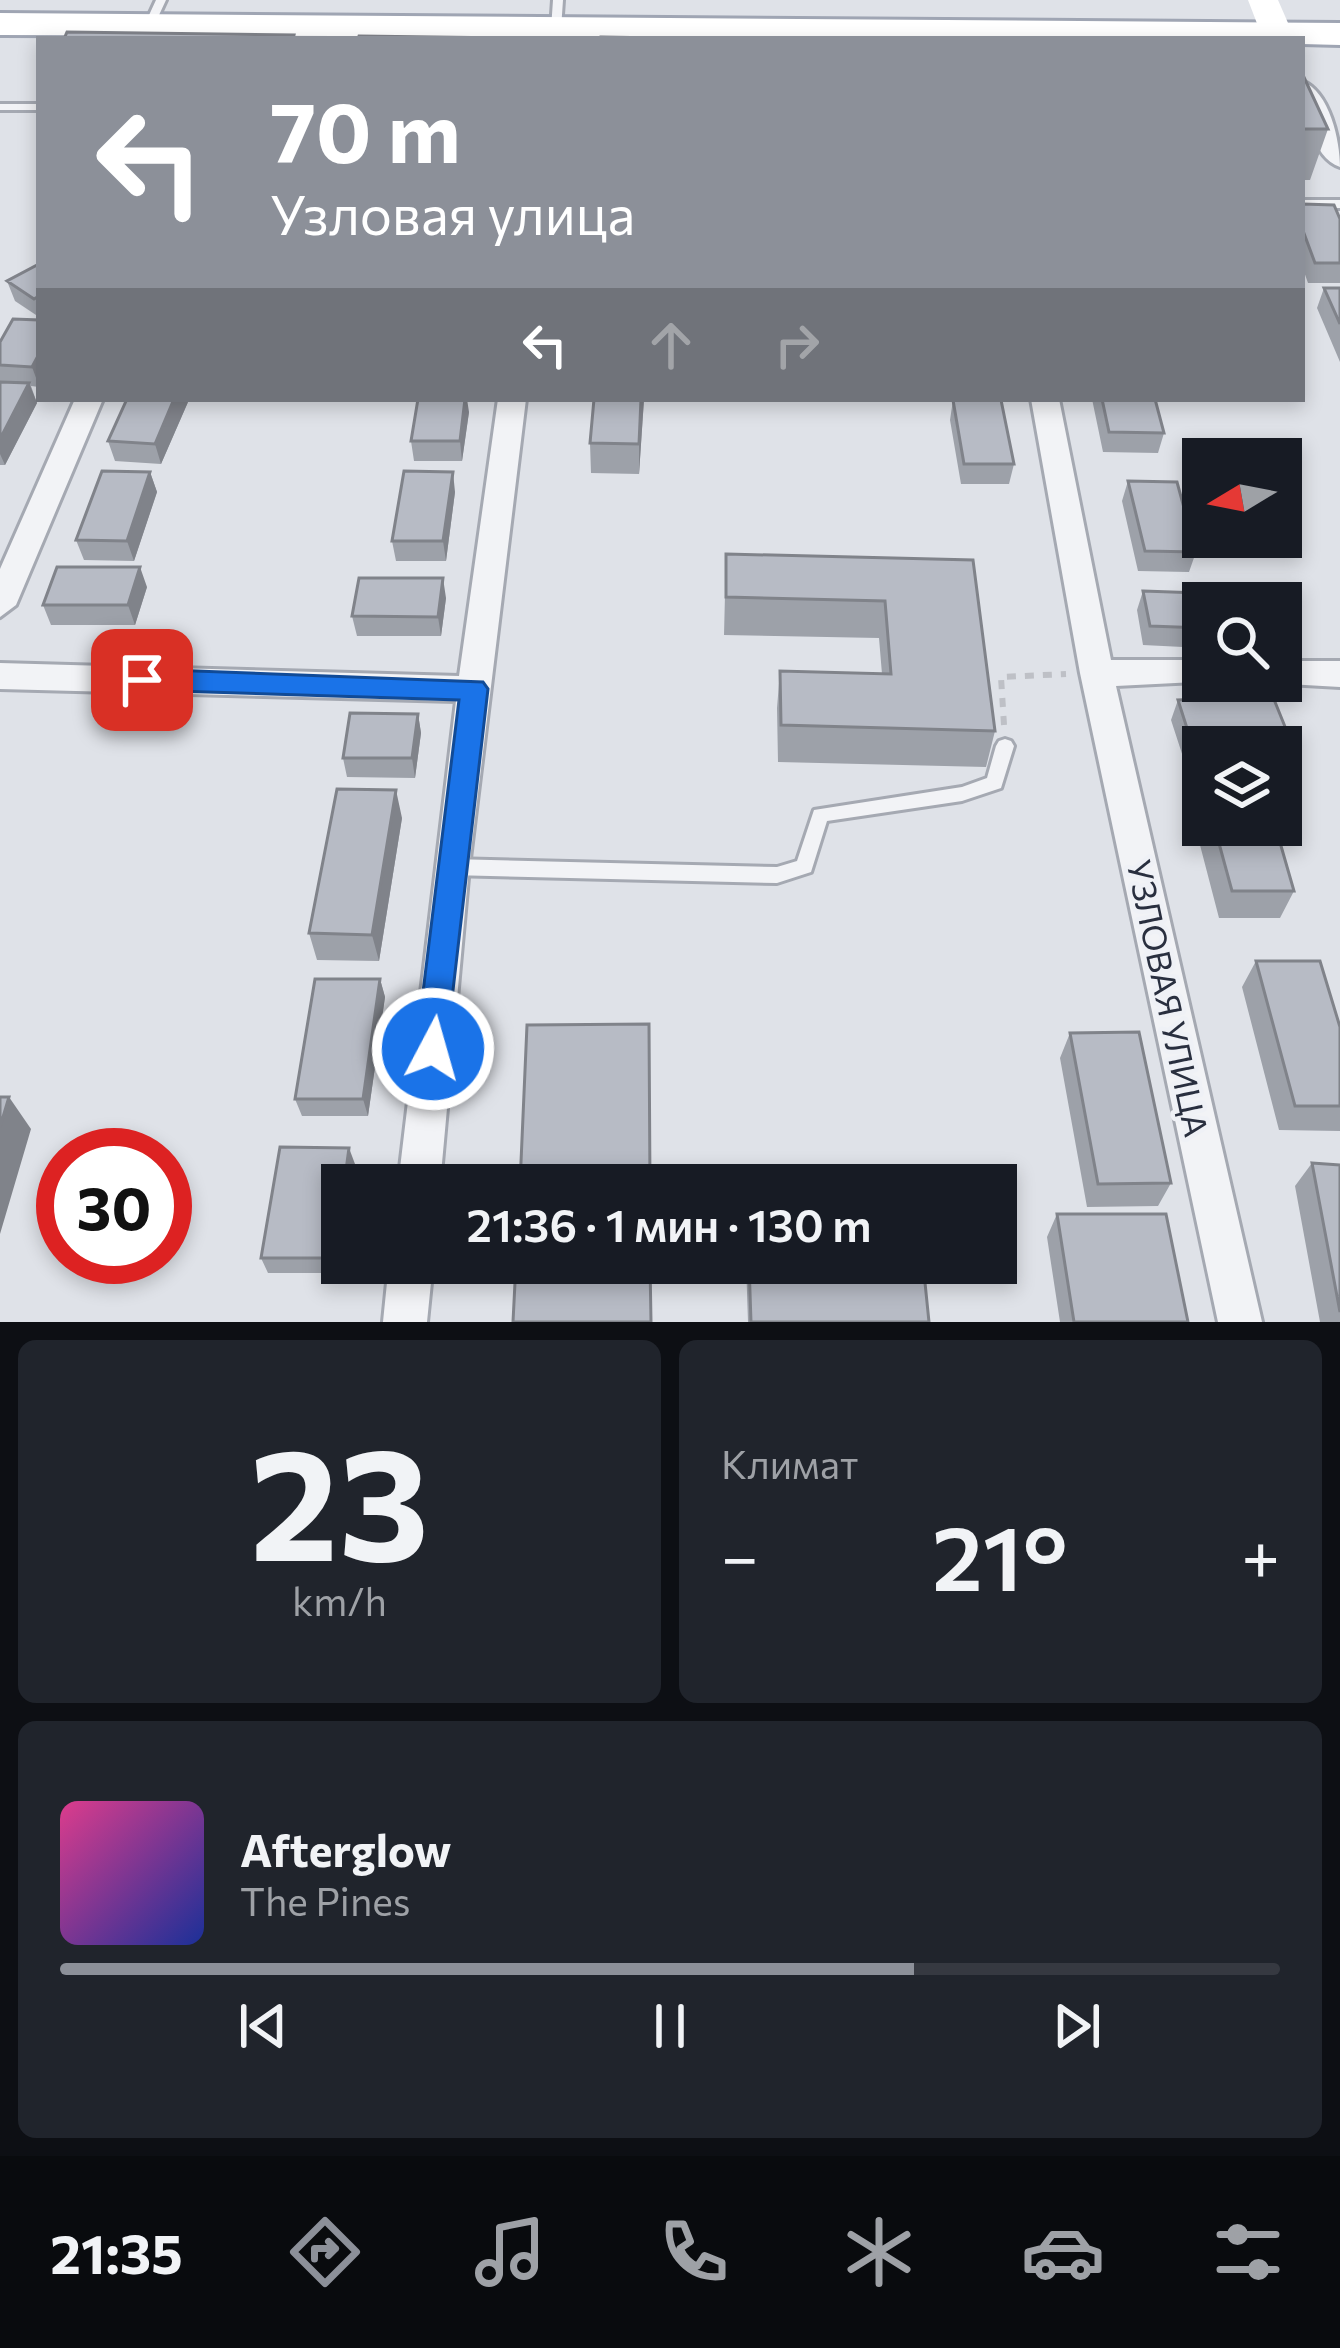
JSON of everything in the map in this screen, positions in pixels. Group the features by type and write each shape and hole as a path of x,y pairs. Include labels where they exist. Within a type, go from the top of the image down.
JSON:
{"main road":[{"path":"0,24 155,13 557,14 1273,24 1340,34"},
{"path":"0,49 36,50"},
{"path":"1305,65 1340,65"}],"street":[{"path":"1305,94 1340,160"},
{"path":"0,605 87,402"},
{"path":"421,1164 451,867 512,402"},
{"name":"УЗЛОВАЯ УЛИЦА","path":"1046,402 1097,673 1240,1322"},
{"path":"1097,673 1182,674"},
{"path":"1302,674 1340,674"},
{"path":"0,676 474,689"},
{"path":"405,1322 409,1284"}],"lane":[{"path":"0,107 36,106"},
{"path":"1305,204 1340,204"},
{"path":"451,867 777,875 805,866 820,815 962,794 995,783 1005,746"}],"path":[{"path":"1005,746 1001,677 1097,673"}],"building":[{"path":"67,32 294,35 294,36 65,36"},
{"path":"1305,79 1328,129 1305,129"},
{"path":"1305,204 1334,205 1340,219 1340,263 1315,263 1305,236"},
{"path":"36,266 36,298 34,299 7,281"},
{"path":"1324,288 1340,288 1340,324"},
{"path":"13,319 36,320 32,367 0,365 0,342"},
{"path":"0,382 29,383 0,439"},
{"path":"126,402 173,402 155,444 108,441"},
{"path":"418,402 465,402 460,441 411,441"},
{"path":"594,402 641,402 639,444 590,443"},
{"path":"953,402 1001,402 1014,464 964,464"},
{"path":"1103,402 1156,402 1164,433 1109,432"},
{"path":"102,471 150,472 127,541 76,540"},
{"path":"404,471 453,472 443,541 392,541"},
{"path":"1128,481 1177,482 1182,500 1182,552 1145,551"},
{"path":"726,554 973,560 995,731 781,725 780,671 891,674 885,601 726,597"},
{"path":"57,567 140,567 128,605 43,605"},
{"path":"359,578 443,578 438,617 352,616"},
{"path":"1143,591 1182,592 1182,627 1150,626"},
{"path":"1178,700 1275,702 1285,726 1186,726"},
{"path":"350,713 418,714 412,758 343,758"},
{"path":"337,789 396,790 372,935 309,933"},
{"path":"1220,846 1281,846 1294,891 1232,891"},
{"path":"1256,961 1320,961 1340,1027 1340,1106 1295,1106"},
{"path":"315,979 380,979 363,1099 295,1099"},
{"path":"649,1024 650,1164 521,1164 527,1025"},
{"path":"1139,1032 1171,1183 1098,1184 1070,1033"},
{"path":"0,1097 9,1097 0,1127"},
{"path":"280,1147 349,1148 347,1164 321,1164 321,1258 261,1258"},
{"path":"1312,1163 1340,1165 1340,1312"},
{"path":"1057,1214 1166,1214 1188,1322 1074,1322"},
{"path":"515,1284 650,1284 651,1322 513,1322"},
{"path":"750,1284 925,1284 929,1322 751,1322"}],"route":[{"path":"142,680 474,689 433,1049"}]}
